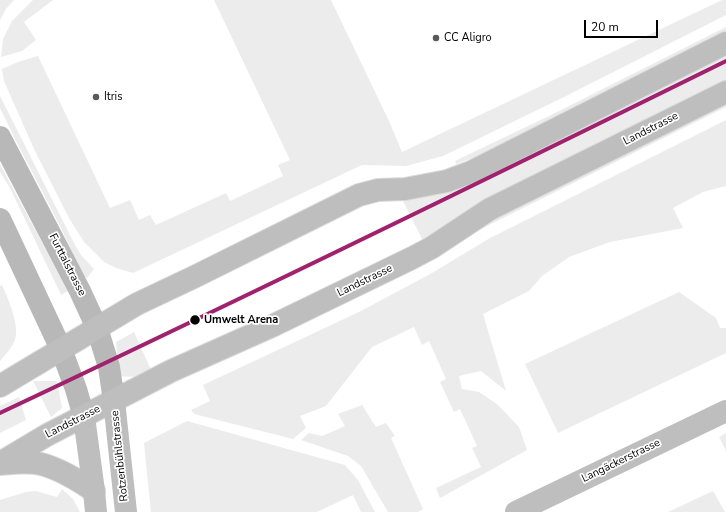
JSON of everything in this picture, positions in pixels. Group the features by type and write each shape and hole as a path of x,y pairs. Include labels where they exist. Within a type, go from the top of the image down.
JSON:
{"main road":[{"path":"0,386 143,301 359,195 378,190 405,189 433,184 447,181 471,172 726,43"},
{"name":"Landstrasse","path":"0,464 47,435 171,372 272,326 412,258 431,248 490,209 726,92"},
{"name":"Furttalstrasse","path":"0,137 80,291 97,328 109,367 114,401"},
{"path":"0,219 62,349 76,389 84,416 95,502"},
{"name":"Rotzenbühlstrasse","path":"114,401 126,512"},
{"name":"Langäckerstrasse","path":"516,512 726,411"},
{"path":"0,464 40,464 72,477 95,502"}],"shaded area":[{"path":"0,0 14,0 6,9 0,20"},
{"path":"33,0 53,0 24,22 36,40 22,51 1,57 3,39 12,21"},
{"path":"214,0 331,0 389,121 402,152 722,0 726,0 726,15 443,156 406,166 362,165 133,273 116,268 104,262 84,242 69,218 34,149 4,81 2,69 38,56 110,208 130,200 139,220 150,215 156,225 226,193 230,201 283,176 278,165 290,160"},
{"path":"726,27 726,33 491,151 456,164 455,161 555,113"},
{"path":"726,53 726,81 423,241 402,199"},
{"path":"0,96 75,245 81,255 94,269 87,278 83,276 61,228 0,108"},
{"path":"726,101 726,107 481,229 480,227 492,218"},
{"path":"726,120 726,186 703,192 673,208 683,228 610,242 569,257 542,276 529,291 483,314 506,391 481,371 459,376 462,389 479,392 497,404 519,427 527,450 440,498 436,488 481,467 472,448 477,446 460,409 454,412 440,382 446,379 429,341 422,345 414,327 372,347 326,406 300,416 306,428 293,439 194,414 191,410 210,401 203,385 359,312 432,273 490,238"},
{"path":"0,164 68,291 61,295 10,188 0,172"},
{"path":"2,285 13,312 16,334 12,346 0,361 0,286"},
{"path":"679,292 716,318 720,328 726,328 726,353 558,433 525,364"},
{"path":"134,332 152,372 144,375 128,377 119,376 116,342"},
{"path":"33,381 57,381 62,408 51,417"},
{"path":"19,397 26,420 0,433 0,406"},
{"path":"362,405 376,427 386,423 395,436 391,438 423,509 418,512 388,512 361,466 348,456 301,440 309,433 322,436 345,426 338,414"},
{"path":"187,421 345,465 358,480 375,512 361,512 353,495 317,512 151,512 144,443"},
{"path":"726,433 726,451 719,437"},
{"path":"62,489 73,499 80,512 0,512 0,500 26,492 36,491 57,497"},
{"path":"713,491 725,512 668,512"}],"tram line":[{"name":"20","path":"0,413 364,238 726,61"}],"place":[{"name":"CC Aligro","path":"436,38"},
{"name":"Itris","path":"96,97"},
{"name":"Umwelt Arena","path":"195,320"}]}
